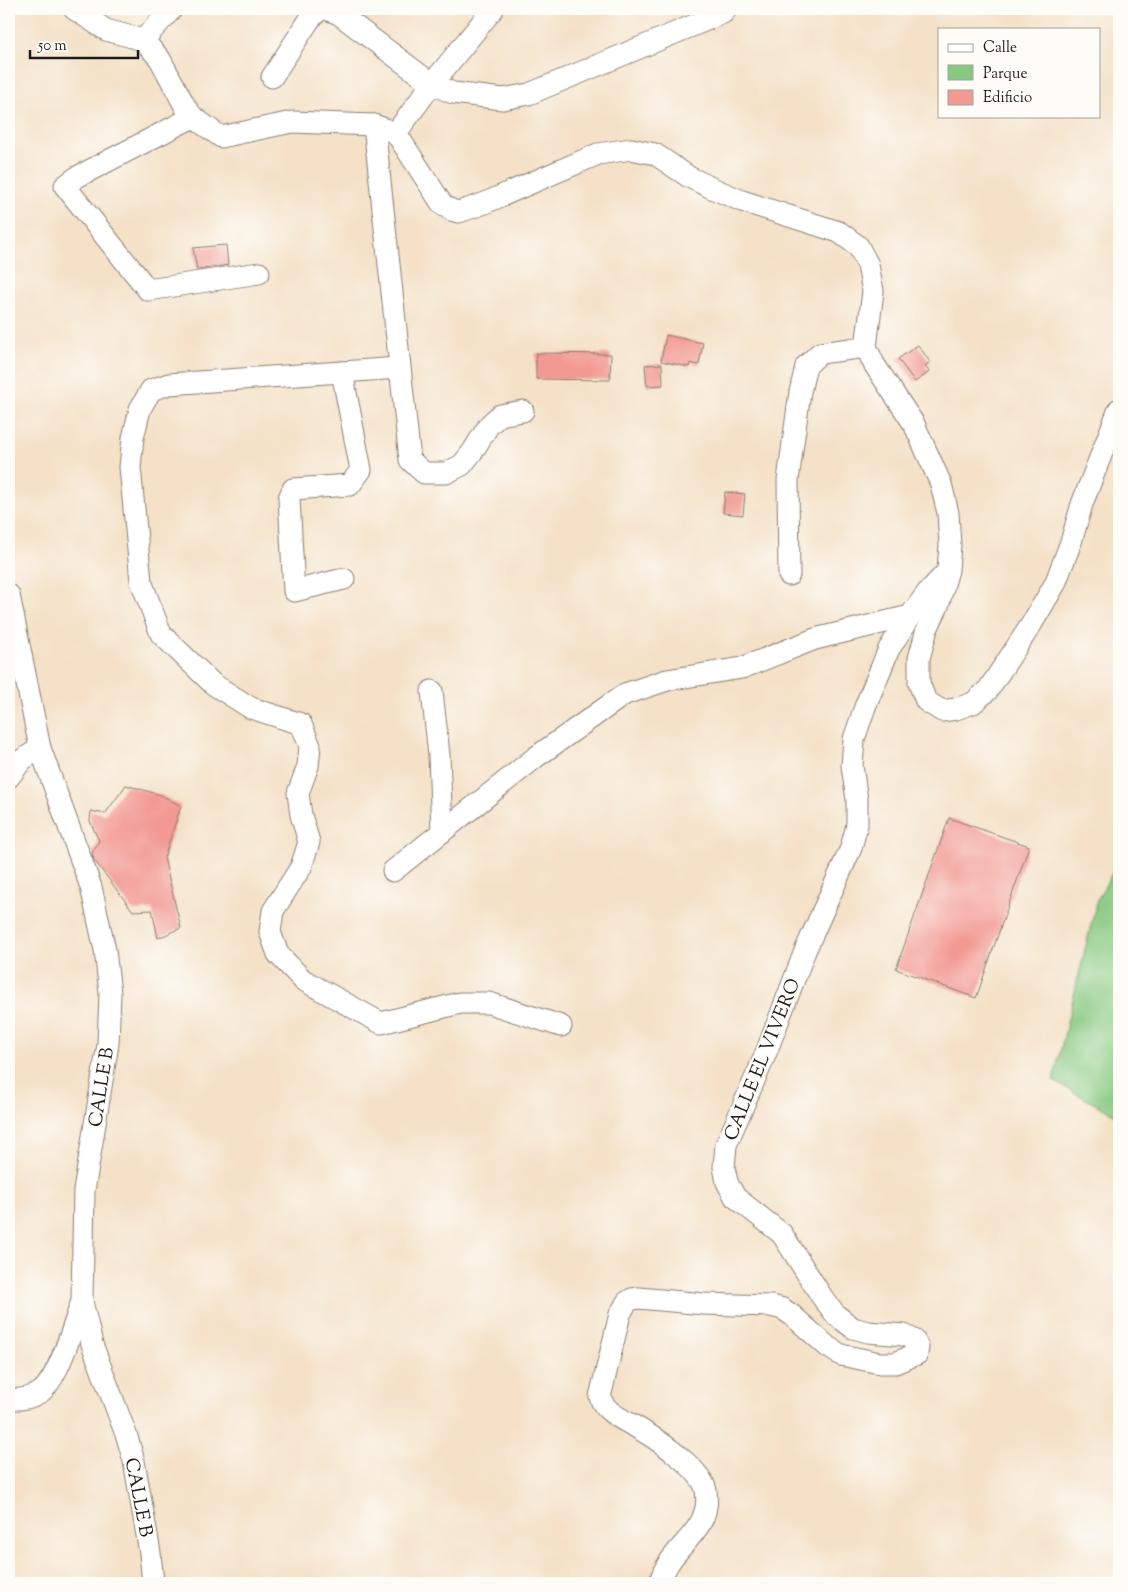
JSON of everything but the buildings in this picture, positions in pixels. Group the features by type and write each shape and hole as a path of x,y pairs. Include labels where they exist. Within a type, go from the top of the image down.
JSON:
{"street":[{"path":"74,9 106,30 143,40 160,59 186,108 193,117 221,137 292,122 374,125 396,133 442,204 451,210 459,212 485,203 598,154 631,150 655,154 689,177 742,201 838,232 858,246 868,265 873,292 866,347 874,364 914,424 941,484 948,513 950,544 948,570 938,606 927,629 919,658 919,683 926,701 942,711 956,710 974,703 988,690 1056,584 1082,504 1119,409"},
{"path":"143,40 172,9"},
{"path":"272,77 310,19 320,9"},
{"path":"326,9 339,14 432,84 454,93 503,99 529,94 723,13 726,9"},
{"path":"396,133 432,84 494,9"},
{"path":"193,117 77,177 65,186 148,290 259,273"},
{"path":"374,125 410,460 424,473 446,473 462,465 489,425 500,415 523,411"},
{"path":"789,575 788,480 800,392 806,366 820,353 866,347"},
{"path":"399,368 168,384 152,390 140,409 133,438 130,467 141,581 161,634 213,684 250,708 301,724 310,746 308,766 298,793 301,814 309,842 301,867 273,910 270,932 278,954 303,980 381,1023 460,1003 489,1003 561,1026"},
{"path":"342,372 361,470 350,485 293,489 289,498 294,592 344,579"},
{"name":"CALLE EL VIVERO","path":"660,1583 662,1573 668,1562 694,1534 706,1514 706,1489 697,1474 683,1460 643,1431 610,1411 602,1402 600,1397 620,1314 627,1302 632,1299 649,1298 704,1304 771,1306 783,1309 794,1316 828,1347 841,1355 880,1363 895,1363 917,1354 918,1347 914,1340 904,1335 868,1332 852,1328 836,1315 822,1297 782,1234 735,1197 727,1182 724,1166 726,1145 764,1058 805,951 850,848 857,825 857,800 852,766 854,739 865,707 889,648 927,593 948,570"},
{"name":"CALLE B","path":"9,594 40,748 91,887 105,950 110,993 108,1044 84,1191 82,1301 92,1344 127,1436 134,1461 150,1553 153,1583"},
{"path":"393,871 536,758 625,694 668,680 742,668 815,639 910,616"},
{"path":"432,691 442,832"},
{"path":"9,778 22,760 40,748"},
{"path":"9,1399 22,1400 40,1392 55,1373 82,1301"}],"green space":[{"path":"1119,861 1119,1117 1053,1081 1097,900"}]}
